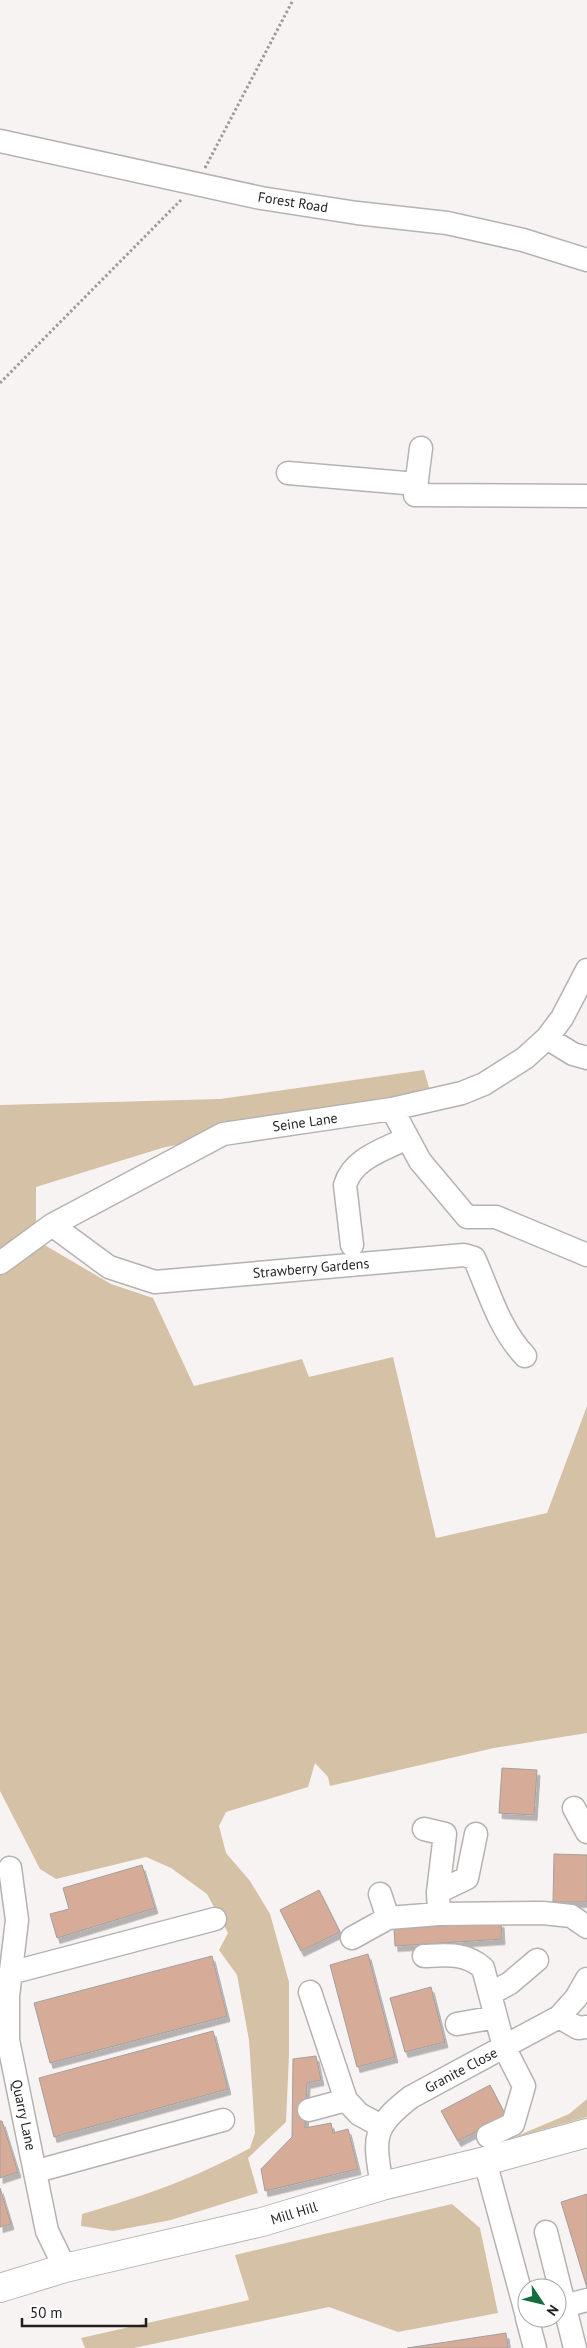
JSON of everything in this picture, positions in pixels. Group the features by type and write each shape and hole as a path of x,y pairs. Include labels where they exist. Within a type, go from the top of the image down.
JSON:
{"main road":[{"name":"Mill Hill","path":"0,2288 64,2268 262,2222 382,2186 487,2148 587,2133"}],"street":[{"name":"Forest Road","path":"0,141 261,198 447,223 523,240 587,260"},
{"path":"421,448 415,495 587,496"},
{"path":"288,473 417,484"},
{"name":"Seine Lane","path":"0,1263 52,1225 223,1134 392,1110 462,1093 484,1084 526,1058 546,1038 562,1018 587,970"},
{"path":"546,1038 573,1054 587,1058"},
{"path":"392,1110 420,1161 467,1217 496,1217 587,1255"},
{"path":"352,1245 345,1185 348,1175 354,1166 407,1138"},
{"name":"Strawberry Gardens","path":"52,1225 109,1267 155,1282 464,1255 474,1258 504,1328 514,1344 525,1356"},
{"path":"574,1808 587,1832"},
{"path":"424,1829 446,1834 438,1903"},
{"path":"438,1903 467,1878 476,1834"},
{"name":"Quarry Lane","path":"10,1868 17,1920 10,1973 8,2076 37,2171 47,2231 64,2268"},
{"path":"380,1894 388,1918"},
{"path":"352,1938 388,1918 438,1903 571,1916 585,1921"},
{"path":"10,1973 215,1919"},
{"path":"424,1956 459,1955 474,1960 483,1968 504,2047 524,2086 512,2124 487,2148 518,2278"},
{"path":"490,1994 510,1983 536,1960"},
{"name":"Granite Close","path":"381,2126 392,2112 411,2097 559,2017 576,1998 586,1982"},
{"path":"310,1992 346,2100 360,2114 381,2126 376,2141 382,2186"},
{"path":"457,2024 496,2017"},
{"path":"559,2017 578,2028 587,2026"},
{"path":"309,2110 346,2100"},
{"path":"37,2171 224,2120"},
{"path":"546,2232 557,2278"},
{"path":"567,2305 587,2300"},
{"path":"567,2317 575,2348"},
{"path":"530,2328 535,2348"}],"path":[{"path":"0,383 197,184 294,0"}],"shaded area":[{"path":"424,1070 430,1091 162,1148 36,1187 36,1240 111,1284 153,1298 194,1386 302,1359 309,1377 393,1357 436,1538 547,1513 587,1406 587,1733 494,1748 330,1786 328,1777 315,1763 308,1787 226,1812 219,1826 226,1853 250,1881 270,1914 289,1982 289,2055 286,2122 248,2158 258,2193 171,2220 113,2231 81,2226 82,2214 168,2186 209,2169 250,2148 255,2133 249,2040 237,1975 219,1950 228,1933 207,1894 171,1868 146,1857 56,1879 40,1869 0,1791 0,1105 220,1099"},
{"path":"587,2099 587,2117 510,2139 569,2114"},
{"path":"452,2204 480,2228 498,2313 398,2332 329,2307 134,2348 85,2348 81,2338 249,2300 235,2255"}],"building":[{"path":"502,1768 537,1770 534,1815 499,1813"},
{"path":"554,1854 587,1855 587,1902 553,1902"},
{"path":"142,1865 155,1908 57,1938 50,1914 69,1909 63,1888"},
{"path":"319,1890 340,1932 301,1951 280,1910"},
{"path":"501,1922 502,1939 395,1946 394,1929"},
{"path":"368,1954 395,2057 357,2067 330,1965"},
{"path":"212,1956 227,2016 50,2063 34,2003"},
{"path":"431,1987 445,2042 405,2052 390,1998"},
{"path":"213,2031 228,2089 54,2137 39,2078"},
{"path":"316,2056 321,2080 307,2083 305,2128 331,2123 333,2133 348,2129 358,2169 265,2191 261,2169 292,2137 293,2059"},
{"path":"490,2085 506,2116 458,2141 441,2111"},
{"path":"0,2121 2,2121 18,2172 0,2178"},
{"path":"0,2188 11,2224 0,2227"},
{"path":"587,2194 587,2288 561,2202"},
{"path":"506,2333 508,2348 407,2348"}]}
